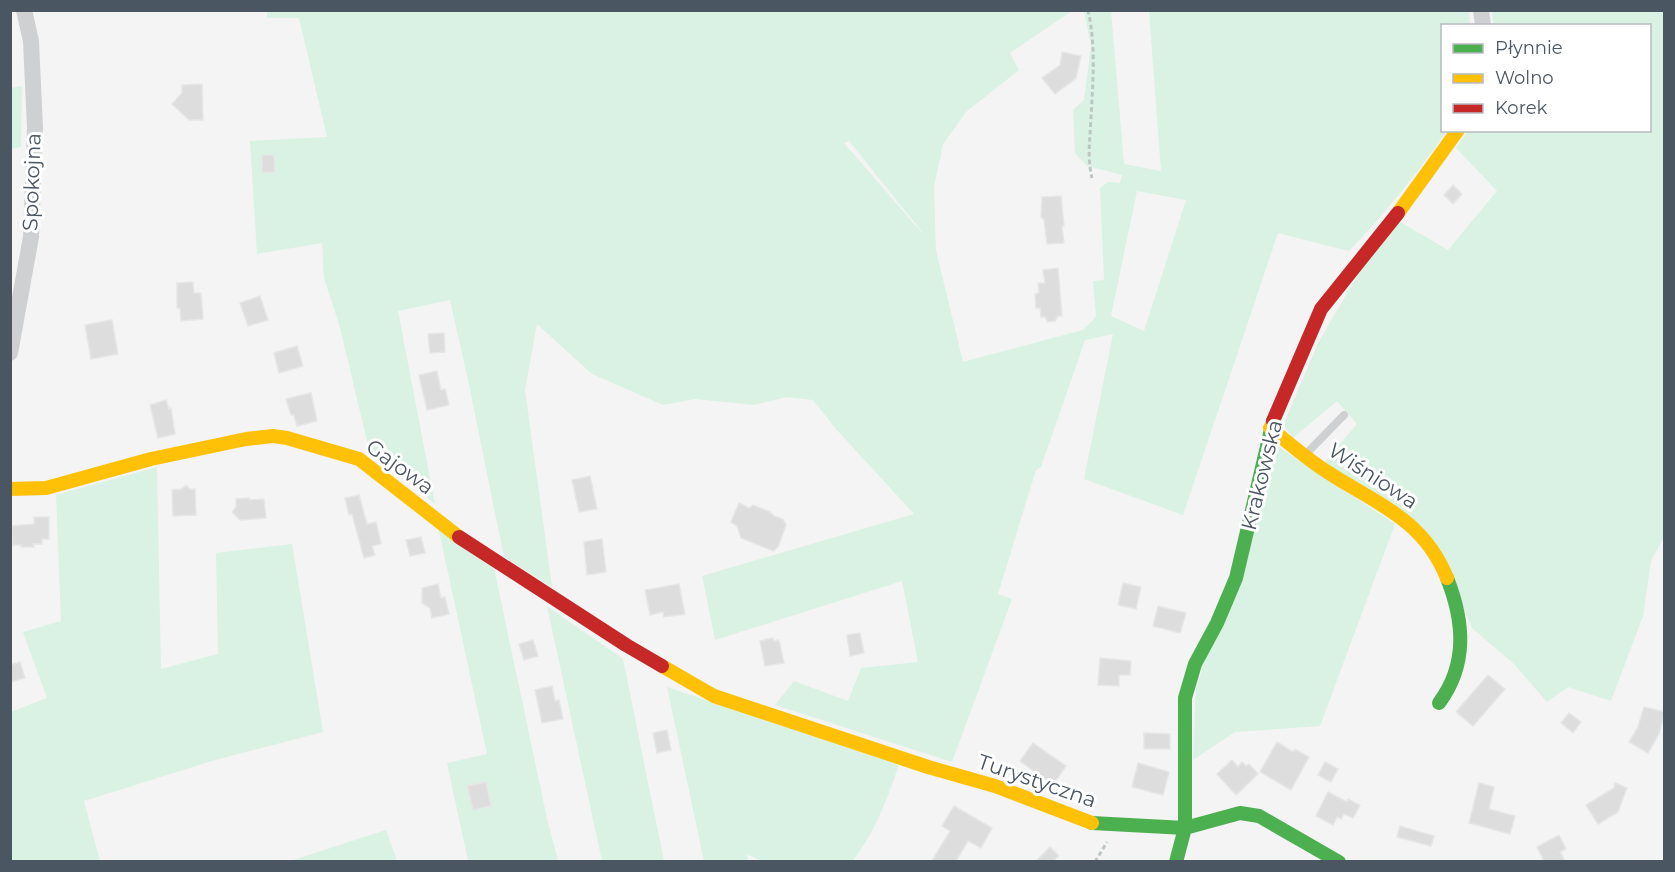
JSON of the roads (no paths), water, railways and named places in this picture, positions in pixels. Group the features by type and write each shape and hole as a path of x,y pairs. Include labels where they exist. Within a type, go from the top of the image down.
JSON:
{"street":[{"name":"Spokojna","path":"10,353 26,272 31,227 35,128 31,41 24,10"},
{"name":"Krakowska","path":"1176,861 1185,828 1185,698 1195,664 1218,623 1236,578 1270,428 1321,309 1332,292 1367,252 1442,155 1457,132"},
{"name":"Wiśniowa","path":"1270,428 1320,468 1402,517 1441,562 1458,612 1460,634 1459,657 1451,686 1439,703"},
{"name":"Gajowa","path":"10,489 46,488 150,459 246,439 280,437 345,454 359,459 451,532 538,590 660,666 720,698"},
{"name":"Turystyczna","path":"720,698 928,767 995,786 1087,823 1185,828 1240,813 1258,816 1339,861"}],"lane":[{"path":"1305,456 1344,415"}]}
